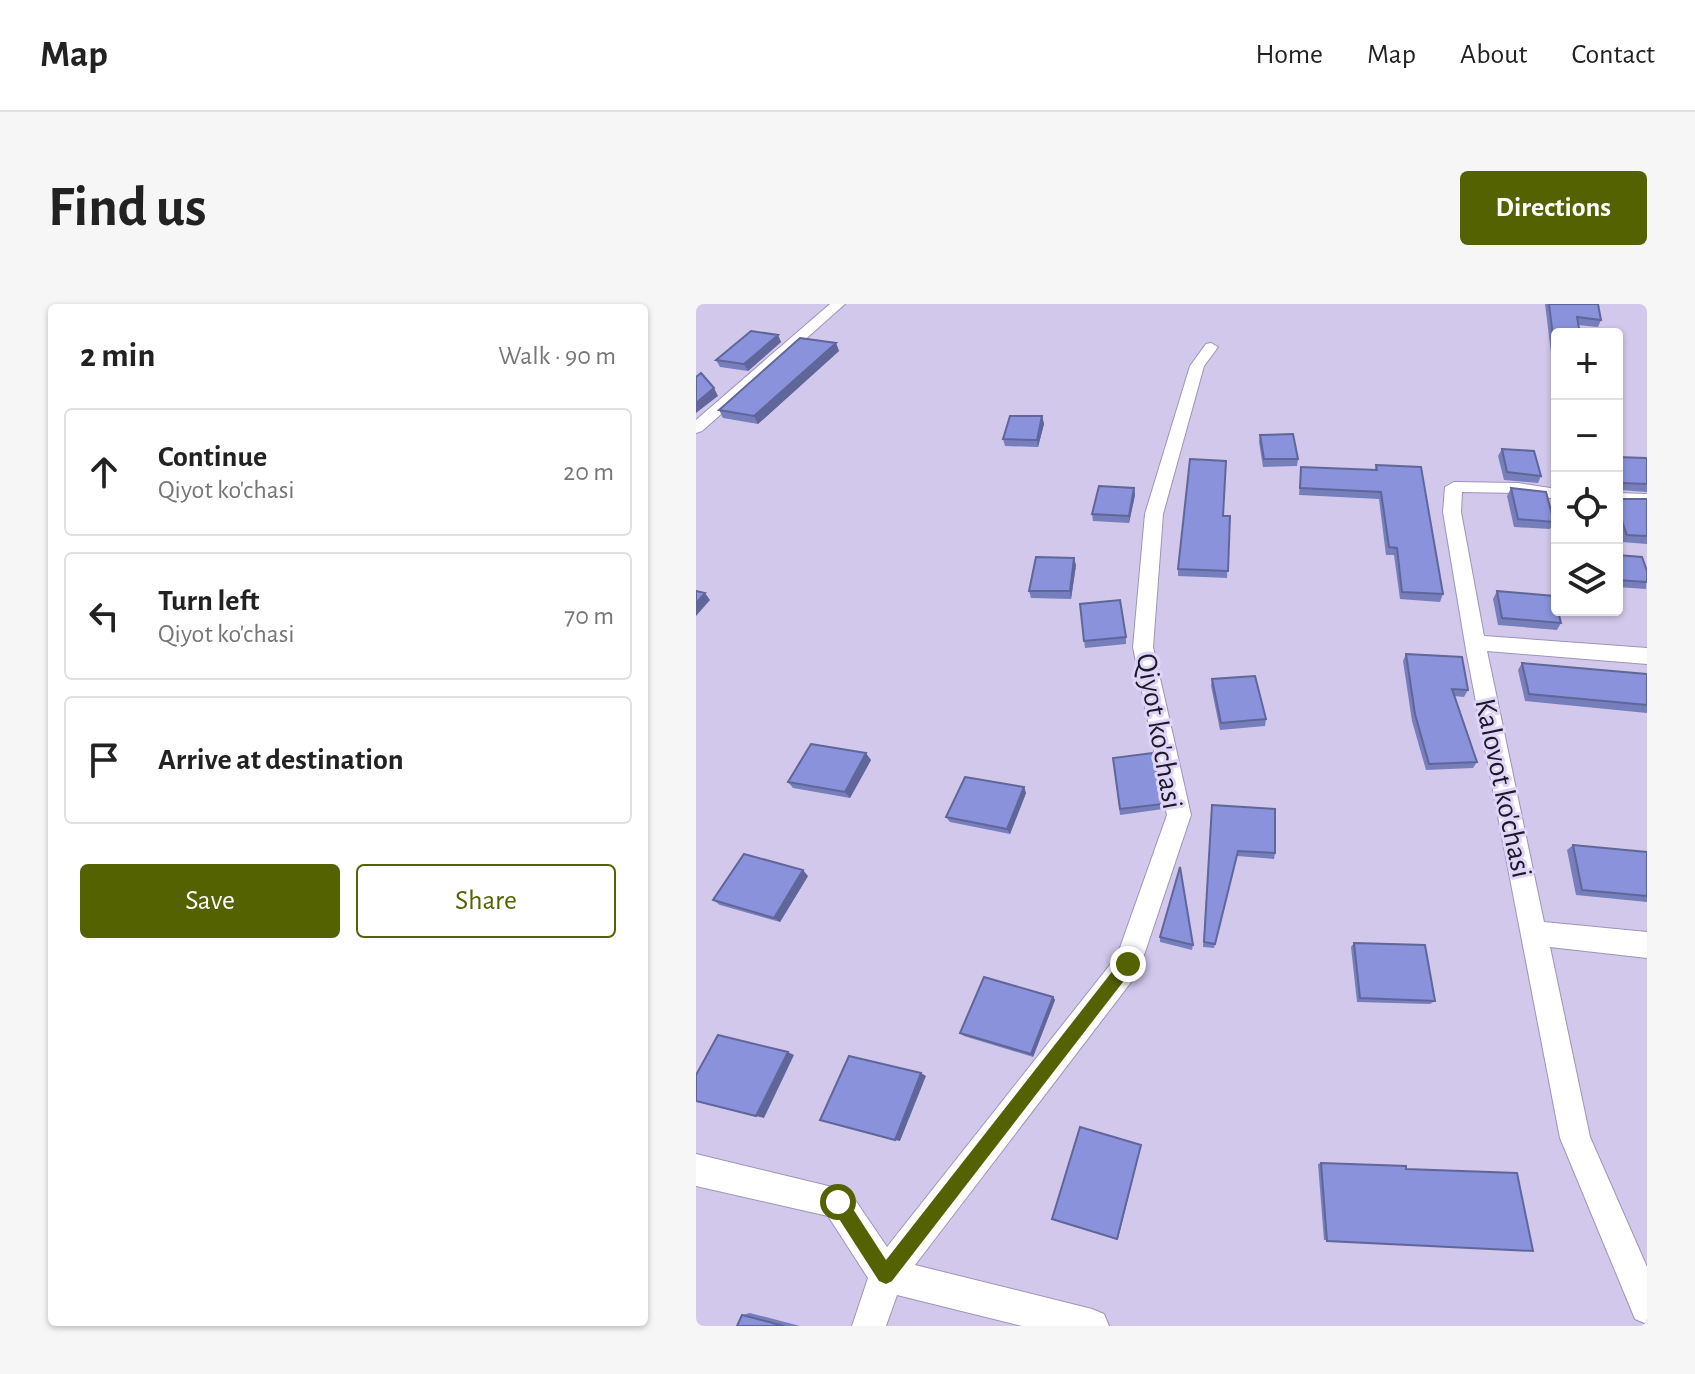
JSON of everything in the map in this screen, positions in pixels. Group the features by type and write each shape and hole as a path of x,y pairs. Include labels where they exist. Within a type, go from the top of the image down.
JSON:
{"street":[{"path":"696,428 838,304"},
{"name":"Qiyot ko'chasi","path":"869,1326 886,1275 1128,964 1179,815 1143,647 1154,514 1197,366 1211,347"},
{"name":"Kalovot ko'chasi","path":"1551,493 1518,488 1454,487 1452,512 1475,643 1575,1138 1635,1253 1647,1307"},
{"path":"1623,498 1647,499"},
{"path":"1475,643 1647,656"},
{"path":"1534,933 1647,945"},
{"path":"696,1170 838,1202 886,1275 1092,1326"}],"building":[{"path":"1549,304 1598,304 1601,320 1577,317 1579,328 1552,328"},
{"path":"751,331 778,335 744,364 716,360"},
{"path":"800,338 836,343 754,416 719,410"},
{"path":"701,373 714,388 696,403 696,377"},
{"path":"1010,416 1042,416 1037,440 1003,439"},
{"path":"1293,434 1298,459 1264,459 1260,435"},
{"path":"1502,449 1534,451 1541,476 1507,472"},
{"path":"1623,457 1647,459 1647,484 1623,483"},
{"path":"1190,459 1226,461 1223,516 1230,516 1228,571 1178,569"},
{"path":"1376,465 1421,467 1443,594 1402,592 1397,548 1389,547 1381,492 1300,488 1301,467 1377,470"},
{"path":"1099,486 1134,488 1129,516 1092,514"},
{"path":"1511,488 1546,492 1551,522 1518,519"},
{"path":"1623,499 1647,499 1647,536 1627,535 1623,524"},
{"path":"1623,555 1642,557 1647,582 1623,580"},
{"path":"1036,557 1074,558 1070,591 1029,591"},
{"path":"696,591 705,593 696,603"},
{"path":"1497,591 1551,596 1551,616 1559,616 1561,623 1502,618"},
{"path":"1120,600 1126,637 1084,641 1080,604"},
{"path":"1406,654 1462,657 1468,690 1452,689 1477,762 1429,764 1415,714"},
{"path":"1522,663 1647,674 1647,705 1529,694"},
{"path":"1255,676 1266,719 1221,723 1212,679"},
{"path":"811,744 866,753 845,792 788,782"},
{"path":"1152,753 1163,804 1120,809 1113,758"},
{"path":"965,777 1024,787 1007,829 946,817"},
{"path":"1212,805 1275,809 1275,853 1238,851 1215,944 1204,942"},
{"path":"1573,845 1647,852 1647,896 1582,890"},
{"path":"744,854 803,870 774,918 713,900"},
{"path":"1180,867 1193,945 1160,937"},
{"path":"1354,943 1425,945 1435,1001 1360,998"},
{"path":"984,977 1053,997 1031,1054 960,1033"},
{"path":"718,1035 788,1052 756,1116 696,1101 696,1075"},
{"path":"849,1056 921,1073 895,1140 820,1120"},
{"path":"1080,1127 1141,1145 1117,1239 1052,1219"},
{"path":"1321,1163 1517,1173 1533,1251 1327,1241"},
{"path":"742,1315 784,1326 737,1326"}],"route":[{"path":"838,1202 886,1275 1128,964"}]}
